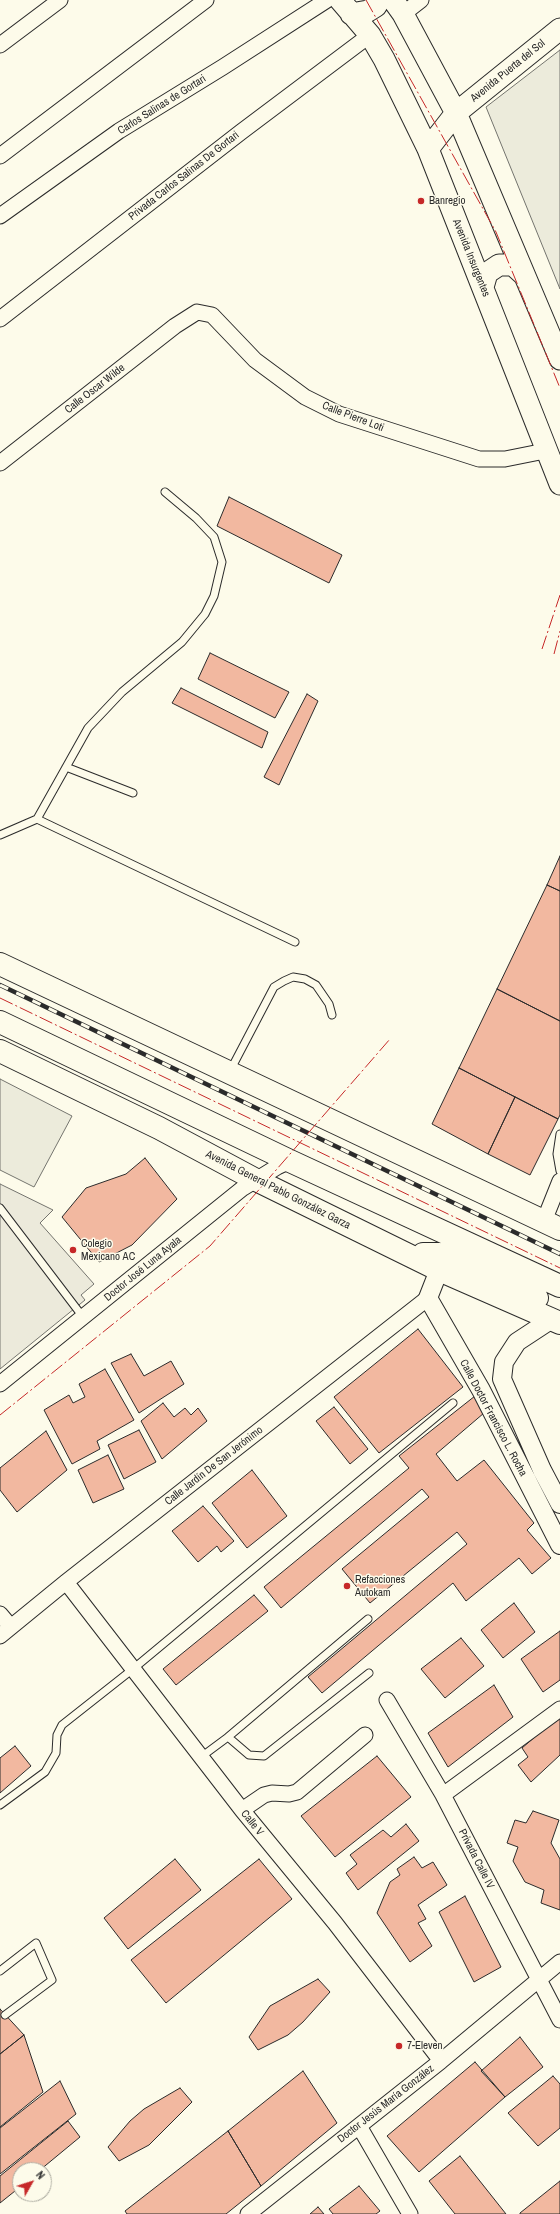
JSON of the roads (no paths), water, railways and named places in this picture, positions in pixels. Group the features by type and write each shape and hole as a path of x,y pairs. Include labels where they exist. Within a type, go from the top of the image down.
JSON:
{"main road":[{"path":"345,7 368,11 379,0"},
{"name":"Avenida Insurgentes","path":"345,7 370,35 398,83 428,149 560,484"},
{"path":"398,7 456,113 560,359"},
{"name":"Avenida Puerta del Sol","path":"428,149 456,113 560,29"},
{"path":"483,287 487,274 499,265 513,266 524,275"},
{"path":"0,964 552,1225"},
{"path":"0,1022 290,1161 560,1286"},
{"name":"Avenida General Pablo González Garza","path":"0,1051 159,1128 256,1180 439,1270 557,1317"},
{"path":"412,1257 430,1253 440,1254 485,1271 557,1317"}],"street":[{"path":"0,45 60,0"},
{"path":"0,156 206,0"},
{"name":"Carlos Salinas de Gortari","path":"0,216 119,131 223,67 327,0"},
{"path":"398,7 421,0"},
{"name":"Privada Carlos Salinas De Gortari","path":"0,319 241,132 370,35"},
{"name":"Calle Pierre Loti","path":"190,316 202,312 212,315 255,360 305,397 339,414 479,459 505,459 546,451"},
{"name":"Calle Oscar Wilde","path":"0,463 190,316"},
{"name":"Doctor José Luna Ayala","path":"0,1384 84,1318 206,1218 256,1180 276,1167 290,1161"},
{"path":"552,1225 560,1181"},
{"path":"428,1298 439,1270"},
{"name":"Calle Doctor Francisco L. Rocha","path":"428,1298 481,1390 560,1545"},
{"name":"Calle Jardín De San Jerónimo","path":"5,1631 428,1298"},
{"path":"481,1390 502,1378 504,1362 517,1342 557,1317"},
{"name":"Calle Doctor Francisco L. Rocha","path":"502,1378 542,1470 560,1504"},
{"path":"525,1478 542,1470"},
{"name":"Calle V","path":"66,1582 242,1810 335,1923 441,2061"},
{"path":"0,1614 5,1631"},
{"name":"Privada Calle IV","path":"387,1700 443,1795 560,2020"},
{"path":"443,1795 560,1709"},
{"path":"242,1810 264,1795 272,1793 289,1794 297,1792 365,1735"},
{"name":"Doctor Jesús María González","path":"248,2214 441,2061 560,1962"},
{"path":"359,2126 408,2213"}],"lane":[{"path":"0,835 37,818 88,728 122,692 182,642 204,614 214,596 222,562 214,537 196,518 165,492"},
{"path":"66,767 133,793"},
{"path":"37,818 296,942"},
{"path":"229,1073 274,987 284,981 293,978 305,979 316,985 329,1004 332,1015"},
{"path":"560,1134 556,1154 560,1170"},
{"path":"0,1208 84,1318"},
{"path":"0,1805 45,1772 56,1753 57,1735 62,1725 133,1669 453,1403"},
{"path":"201,1757 228,1737 368,1619"},
{"path":"228,1737 250,1755 264,1756 369,1673"},
{"path":"0,1971 36,1943 52,1980 6,2015"}],"railway":[{"path":"0,985 560,1254"}],"place":[{"name":"Banregio","path":"421,201"},
{"name":"Colegio Mexicano AC","path":"73,1250"},
{"name":"Refacciones Autokam","path":"347,1586"},
{"name":"7-Eleven","path":"399,2046"}]}
